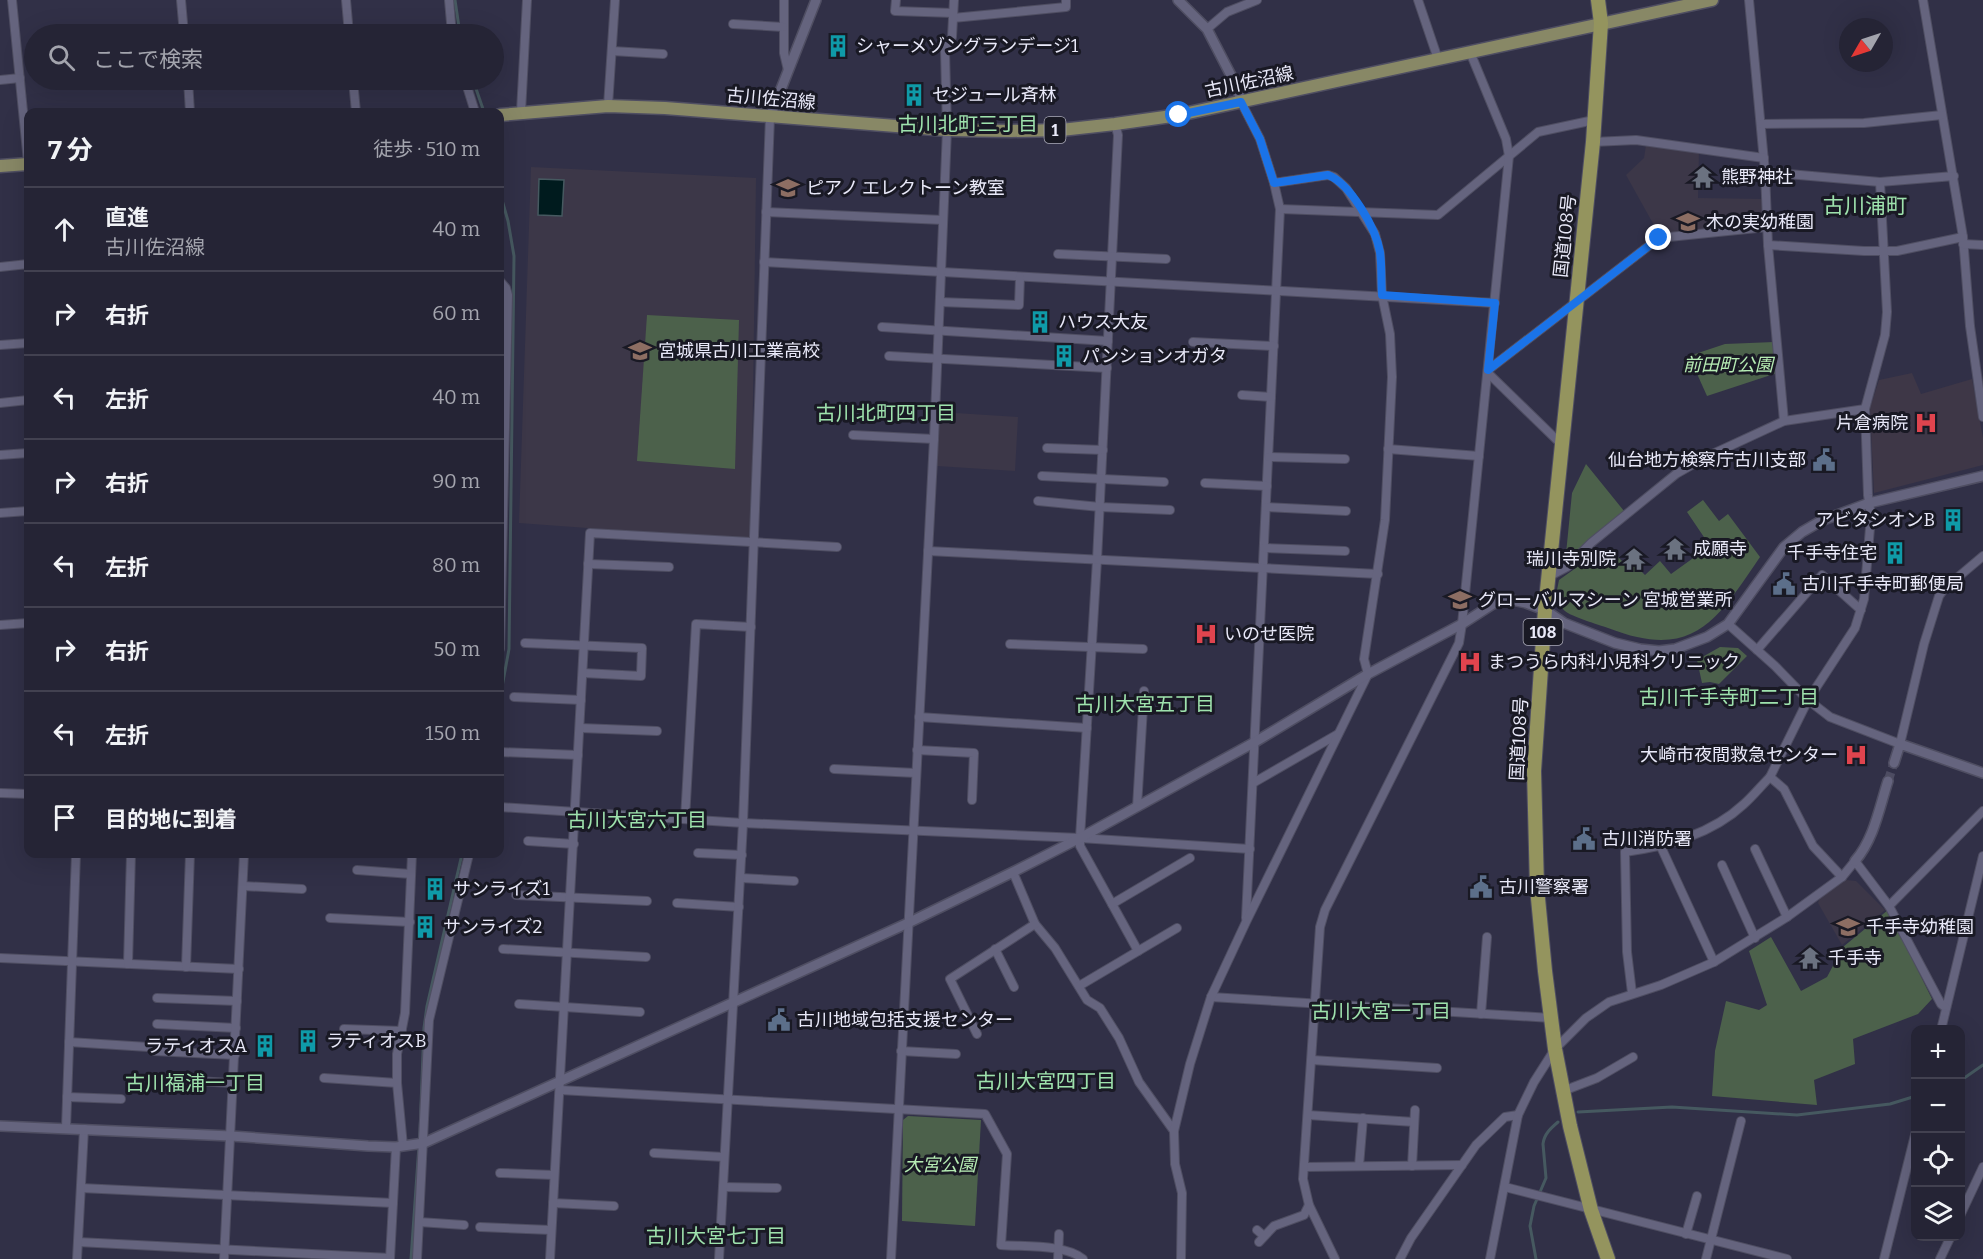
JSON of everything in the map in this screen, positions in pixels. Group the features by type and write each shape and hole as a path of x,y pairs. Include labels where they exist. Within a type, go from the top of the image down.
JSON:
{"highway":[{"name":"国道108号","path":"1598,0 1601,22 1593,142 1548,577 1534,771 1537,888 1551,1018 1563,1090 1591,1210 1608,1259"}],"main road":[{"name":"古川佐沼線","path":"504,114 608,106 665,108 947,130 1011,132 1061,130 1179,115 1601,22 1712,0"},
{"path":"0,166 24,163"}],"street":[{"path":"12,0 24,120"},
{"path":"181,0 183,24"},
{"path":"346,0 348,24"},
{"path":"449,0 451,24"},
{"path":"521,112 527,0"},
{"path":"608,106 615,0"},
{"path":"784,0 784,53 789,71"},
{"path":"719,1259 744,823 770,117 816,0"},
{"path":"896,0 895,11 953,15 1066,7 1066,0"},
{"path":"891,1259 938,359 947,130 945,51 952,37 954,0"},
{"path":"1179,0 1207,29 1237,87 1241,102 1260,139 1280,209 1246,922"},
{"path":"1207,29 1227,12 1257,0"},
{"path":"1418,0 1438,59"},
{"path":"1749,0 1764,158 1768,245 1784,421"},
{"path":"1923,0 1954,176 1963,241 1970,326 1983,417"},
{"path":"733,24 783,27"},
{"path":"612,51 663,54"},
{"path":"1335,1259 1309,1205 1303,1179 1320,927 1324,910 1459,643 1462,624 1509,156 1506,139 1470,52"},
{"path":"0,80 20,78"},
{"path":"189,90 190,108"},
{"path":"354,90 356,108"},
{"path":"468,90 474,108"},
{"path":"1761,124 1863,123 1942,115"},
{"path":"1280,209 1438,215 1538,132 1594,120"},
{"path":"1115,124 1118,135 1107,368 1080,846 1138,951"},
{"path":"1593,142 1635,140 1764,158"},
{"path":"1765,172 1881,182 1954,176"},
{"path":"1181,1259 1182,1193 1175,1164 1174,1131 1190,1064 1211,997 1368,675 1364,659 1385,520 1391,366 1390,334 1382,295 1380,253 1375,234 1346,188 1334,177 1328,175 1274,183"},
{"path":"1632,993 1627,952 1625,852 1661,847 1708,830 1744,805 1770,777 1808,700 1855,628 1861,610 1864,599 1871,516 1866,409 1885,335 1887,312 1881,182"},
{"path":"766,212 944,220"},
{"path":"1488,372 1659,238 1767,227"},
{"path":"1768,245 1885,251 1963,241 1983,245"},
{"path":"1058,254 1166,259"},
{"path":"764,262 1495,303"},
{"path":"0,267 24,264"},
{"path":"940,302 1019,305 1020,277"},
{"path":"504,286 508,295 504,398"},
{"path":"882,327 1108,341"},
{"path":"1193,342 1274,346"},
{"path":"0,345 24,343"},
{"path":"888,356 1107,368"},
{"path":"1488,372 1561,444"},
{"path":"1242,395 1271,397"},
{"path":"0,403 24,400"},
{"path":"1548,577 1567,567 1591,543 1676,474 1704,458 1784,421 1866,409"},
{"path":"853,435 934,439"},
{"path":"1047,448 1103,450"},
{"path":"1388,449 1479,456"},
{"path":"0,455 24,453"},
{"path":"1269,457 1345,459"},
{"path":"1042,476 1164,482"},
{"path":"0,1126 411,1145 560,1086 1013,872 1255,742 1493,604 1507,599 1526,603 1545,610 1564,623 1615,643 1640,649 1659,651 1691,645 1728,624 1784,547 1802,532 1821,521 1869,503 1983,476"},
{"path":"1204,483 1267,486"},
{"path":"1038,501 1170,510"},
{"path":"1266,507 1346,511"},
{"path":"0,513 24,511"},
{"path":"550,1259 590,533 837,547"},
{"path":"1264,548 1346,551"},
{"path":"928,551 1378,574"},
{"path":"1894,763 1924,644 1940,596 1944,589 1983,556"},
{"path":"588,564 669,567"},
{"path":"1757,650 1822,575 1861,610"},
{"path":"0,625 24,623"},
{"path":"685,819 696,624 751,627"},
{"path":"1728,624 1808,700 1830,717 1983,773"},
{"path":"525,643 642,648 641,676 583,673"},
{"path":"1010,644 1143,649"},
{"path":"1137,807 1144,691"},
{"path":"514,697 581,700"},
{"path":"919,717 1087,728"},
{"path":"580,728 657,731"},
{"path":"1253,783 1339,734"},
{"path":"917,750 974,753 972,800"},
{"path":"504,752 579,755"},
{"path":"834,769 916,773"},
{"path":"1770,777 1784,789 1813,846 1842,877"},
{"path":"1490,1259 1518,1115 1534,1082 1556,1049 1586,1018 1609,1002 1661,985 1714,963 1787,917 1842,877 1865,849 1888,781"},
{"path":"0,793 24,794"},
{"path":"504,807 744,823 1080,838 1250,849"},
{"path":"1889,906 1983,811"},
{"path":"528,841 574,844"},
{"path":"1661,847 1714,963"},
{"path":"1755,849 1787,917"},
{"path":"698,853 742,855"},
{"path":"1942,1025 1983,856"},
{"path":"66,1128 76,858"},
{"path":"128,964 131,858"},
{"path":"186,967 190,858"},
{"path":"224,1259 244,858"},
{"path":"412,858 405,1013 397,1054 398,1083 411,1145 419,1222 417,1259"},
{"path":"78,1242 390,1258 393,1203 411,1145 429,1020 469,858"},
{"path":"1112,904 1190,858"},
{"path":"1855,861 1889,906 1941,1004 1946,1008"},
{"path":"1722,865 1755,938"},
{"path":"357,870 411,874"},
{"path":"1013,872 1035,924 1055,948 1087,1000 1100,1008 1119,1038 1138,1082 1174,1131"},
{"path":"741,878 794,881"},
{"path":"243,886 302,889"},
{"path":"516,895 647,901"},
{"path":"677,903 739,907"},
{"path":"330,918 410,922"},
{"path":"977,1034 950,979 1035,924"},
{"path":"1079,986 1177,928"},
{"path":"1481,1014 1486,937"},
{"path":"503,948 646,957"},
{"path":"995,949 1014,987"},
{"path":"0,958 239,969"},
{"path":"1211,997 1551,1018"},
{"path":"158,998 237,1000"},
{"path":"519,1004 640,1012"},
{"path":"157,1024 236,1028"},
{"path":"344,1029 402,1031"},
{"path":"69,1042 235,1055"},
{"path":"901,1050 956,1054"},
{"path":"1563,1090 1597,1078 1633,1057"},
{"path":"1312,1060 1437,1068"},
{"path":"324,1078 398,1083"},
{"path":"156,1079 233,1083"},
{"path":"560,1086 728,1099 985,1114 1007,1154 1001,1245 1059,1249 1073,1252 1083,1259"},
{"path":"67,1097 121,1099"},
{"path":"1412,1166 1415,1110"},
{"path":"1308,1115 1414,1122"},
{"path":"1400,1259 1411,1238 1476,1145 1505,1117 1518,1115"},
{"path":"1359,1166 1363,1118"},
{"path":"1706,1259 1741,1121"},
{"path":"77,1259 84,1129"},
{"path":"1884,1259 1916,1133"},
{"path":"654,1153 724,1157"},
{"path":"1305,1167 1462,1166"},
{"path":"1965,1205 1983,1167"},
{"path":"500,1173 554,1175"},
{"path":"723,1186 777,1188"},
{"path":"1505,1187 1787,1259"},
{"path":"81,1188 393,1203"},
{"path":"1686,1234 1697,1196"},
{"path":"553,1203 614,1206"},
{"path":"1257,1230 1262,1239 1274,1226 1304,1215 1309,1205"},
{"path":"419,1222 464,1225"},
{"path":"480,1227 551,1230"},
{"path":"1058,1259 1059,1234"},
{"path":"1941,1259 1949,1241"}],"shaded area":[{"path":"1646,145 1699,151 1698,198 1764,199 1765,225 1660,236 1626,175 1644,158"},
{"name":"宮城県古川工業高校","path":"531,167 756,178 751,540 519,523"},
{"path":"539,179 564,180 562,216 538,215"},
{"name":"片倉病院","path":"1912,373 1921,394 1972,379 1983,438 1983,465 1874,493 1870,408 1879,380"},
{"path":"940,412 1018,417 1015,471 937,466"},
{"name":"千手寺幼稚園","path":"1846,880 1856,881 1885,910 1842,945 1818,903 1821,895"}],"green space":[{"path":"647,315 739,320 735,469 637,461"},
{"name":"前田町公園","path":"1774,342 1777,373 1707,396 1689,356 1725,344"},
{"path":"1586,464 1624,511 1565,564 1572,493"},
{"path":"1703,500 1719,521 1728,514 1760,557 1730,600 1715,617 1699,629 1682,637 1661,640 1637,637 1598,625 1578,618 1562,608 1556,595 1559,580 1580,565 1594,548 1605,563 1616,555 1628,567 1636,566 1645,575 1660,561 1671,574 1710,546 1687,512"},
{"path":"1720,647 1738,648 1747,656 1719,684 1702,683 1697,660"},
{"path":"1888,910 1932,999 1918,1014 1853,1039 1855,1064 1814,1080 1817,1105 1712,1096 1715,1051 1726,1001 1759,1010 1767,1005 1749,951 1771,937 1801,991 1827,977 1843,947"},
{"name":"大宮公園","path":"908,1116 981,1120 975,1226 902,1221 903,1120"}],"waterway":[{"path":"455,0 459,24"},
{"path":"476,90 483,108"},
{"path":"504,207 514,256 509,649 504,676"},
{"path":"411,1259 424,1028 461,858"},
{"path":"1963,1079 1983,1065"},
{"path":"1578,1112 1672,1107 1797,1115 1890,1104 1911,1098"},
{"path":"1536,1259 1530,1226 1534,1206 1546,1178 1543,1144 1546,1134 1558,1122"}],"tunnel":[{"path":"1888,781 1894,763"}],"place":[{"name":"シャーメゾングランデージ1","path":"838,46"},
{"name":"セジュール斉林","path":"914,95"},
{"name":"熊野神社","path":"1703,177"},
{"name":"ピアノ エレクトーン教室","path":"788,188"},
{"name":"木の実幼稚園","path":"1688,222"},
{"name":"ハウス大友","path":"1040,322"},
{"name":"宮城県古川工業高校","path":"640,351"},
{"name":"パンションオガタ","path":"1064,356"},
{"name":"片倉病院","path":"1926,423"},
{"name":"仙台地方検察庁古川支部","path":"1824,460"},
{"name":"アビタシオンB","path":"1953,520"},
{"name":"成願寺","path":"1675,549"},
{"name":"千手寺住宅","path":"1895,553"},
{"name":"瑞川寺別院","path":"1634,559"},
{"name":"古川千手寺町郵便局","path":"1784,584"},
{"name":"グローバルマシーン 宮城営業所","path":"1460,600"},
{"name":"いのせ医院","path":"1206,634"},
{"name":"まつうら内科小児科クリニック","path":"1470,662"},
{"name":"大崎市夜間救急センター","path":"1856,755"},
{"name":"古川消防署","path":"1584,839"},
{"name":"古川警察署","path":"1481,887"},
{"name":"サンライズ1","path":"435,889"},
{"name":"サンライズ2","path":"425,927"},
{"name":"千手寺幼稚園","path":"1848,927"},
{"name":"千手寺","path":"1810,958"},
{"name":"古川地域包括支援センター","path":"779,1020"},
{"name":"ラティオスB","path":"308,1041"},
{"name":"ラティオスA","path":"265,1046"}],"district":[{"name":"古川北町三丁目","path":"968,124"},
{"name":"古川浦町","path":"1865,206"},
{"name":"古川北町四丁目","path":"886,413"},
{"name":"古川千手寺町二丁目","path":"1729,697"},
{"name":"古川大宮五丁目","path":"1145,704"},
{"name":"古川大宮六丁目","path":"637,820"},
{"name":"古川大宮一丁目","path":"1381,1011"},
{"name":"古川大宮四丁目","path":"1046,1081"},
{"name":"古川福浦一丁目","path":"195,1083"},
{"name":"古川大宮七丁目","path":"716,1236"}],"route":[{"path":"1179,115 1241,102 1260,139 1274,183 1328,175 1334,177 1354,199 1375,234 1380,253 1382,295 1495,303 1488,370 1659,238"}]}
